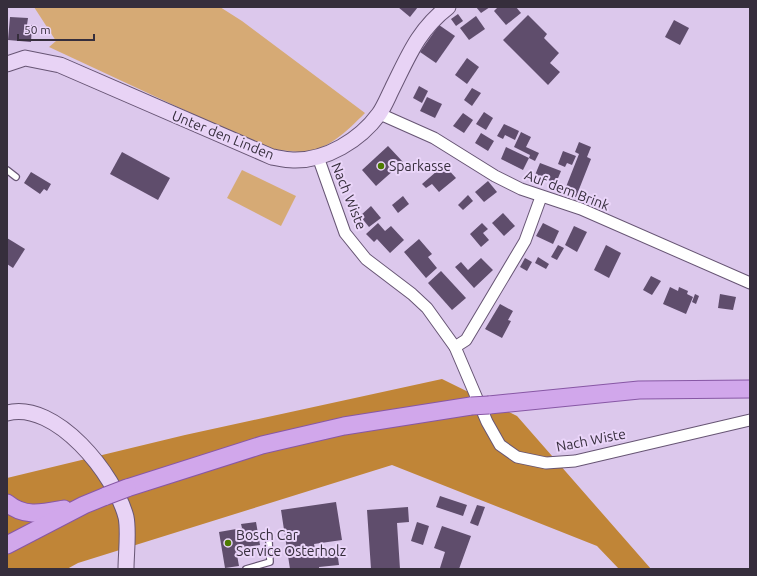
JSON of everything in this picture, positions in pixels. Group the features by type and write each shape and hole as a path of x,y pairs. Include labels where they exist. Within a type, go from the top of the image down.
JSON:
{"main road":[{"path":"7,545 84,505 127,488 262,444 344,426 471,406 639,390 750,389"},
{"path":"7,503 13,508 35,515 84,505"}],"street":[{"name":"Unter den Linden","path":"7,64 25,58 60,65 272,157 294,160 318,157 347,144 358,136 380,114 422,32 433,18 448,7"},
{"name":"Auf dem Brink","path":"380,114 434,138 495,176 541,197 587,212 750,282"},
{"name":"Nach Wiste","path":"318,157 345,233 366,259 412,294 426,308 454,347 487,422 500,445 518,458 546,464 575,461 750,420"},
{"path":"454,347 466,340 525,241 541,197"},
{"path":"7,413 15,411 40,415 67,432 96,461 114,490 126,518 126,569"}],"lane":[{"path":"7,170 16,176"},
{"path":"246,569 270,562 269,541"}],"shaded area":[{"path":"34,7 220,7 242,21 365,113 344,133 319,148 299,152 268,149 49,47 56,41"},
{"path":"242,170 296,196 281,226 227,198"},
{"path":"442,379 517,416 651,569 619,569 597,546 392,465 78,563 67,569 7,569 7,478 185,435"}],"building":[{"path":"398,7 418,7 410,17"},
{"path":"476,7 490,7 481,13"},
{"path":"498,7 516,7 521,13 506,25 494,11"},
{"path":"458,14 463,21 456,26 451,19"},
{"path":"528,15 547,34 544,38 559,53 550,63 560,72 548,85 503,40"},
{"path":"476,16 485,29 469,40 460,28"},
{"path":"10,17 28,18 27,25 32,25 31,42 8,40"},
{"path":"674,20 689,28 680,45 665,37"},
{"path":"439,25 455,36 436,63 420,52"},
{"path":"467,58 479,67 467,84 455,75"},
{"path":"419,86 428,91 422,103 413,98"},
{"path":"472,88 481,93 472,106 464,100"},
{"path":"427,97 442,104 435,118 420,111"},
{"path":"484,112 493,118 486,130 476,124"},
{"path":"463,113 473,120 464,133 453,126"},
{"path":"504,124 519,131 515,140 505,135 503,139 497,136"},
{"path":"521,132 531,137 526,147 539,153 535,161 529,158 530,155 514,147"},
{"path":"481,133 494,141 488,151 475,143"},
{"path":"579,142 591,147 587,157 591,159 576,197 564,192 579,154 575,152"},
{"path":"388,146 403,162 376,186 362,170"},
{"path":"506,147 529,158 523,170 501,159"},
{"path":"563,151 576,156 572,165 567,163 565,167 558,164"},
{"path":"122,152 170,178 158,200 110,174"},
{"path":"540,163 561,171 556,183 535,175"},
{"path":"444,165 456,178 439,192 432,184 426,188 422,184"},
{"path":"31,172 51,184 47,191 44,189 40,194 24,183"},
{"path":"488,181 497,192 484,202 475,192"},
{"path":"468,195 473,201 463,210 458,205"},
{"path":"403,196 409,204 398,213 392,205"},
{"path":"371,206 381,218 369,227 360,216"},
{"path":"503,213 515,226 504,236 492,223"},
{"path":"378,223 385,231 391,226 404,240 390,253 377,239 374,242 366,234"},
{"path":"482,223 488,229 483,233 489,240 481,247 470,234"},
{"path":"543,223 559,231 553,244 536,236"},
{"path":"574,226 587,232 577,252 565,245"},
{"path":"7,238 25,249 13,268 7,264"},
{"path":"419,239 432,254 428,257 437,268 426,278 404,252"},
{"path":"558,245 564,248 557,260 551,257"},
{"path":"606,245 621,253 609,278 594,270"},
{"path":"538,257 549,264 546,269 535,263"},
{"path":"481,258 493,270 474,288 455,267 461,262 468,270"},
{"path":"525,258 532,262 527,271 520,267"},
{"path":"441,271 466,298 452,310 428,283"},
{"path":"651,276 661,281 652,295 643,290"},
{"path":"670,287 678,291 679,287 688,291 687,294 693,297 686,314 663,304"},
{"path":"695,294 699,296 696,304 692,302"},
{"path":"720,294 736,297 733,310 718,308"},
{"path":"500,304 513,311 508,320 511,321 502,338 485,329"},
{"path":"440,496 467,505 463,516 436,507"},
{"path":"336,502 342,540 314,544 316,554 337,551 339,565 319,567 319,569 290,569 281,510"},
{"path":"477,505 485,507 478,526 470,523"},
{"path":"408,507 409,522 397,523 400,569 371,569 367,510"},
{"path":"256,522 260,545 245,547 246,553 237,555 239,566 225,568 219,532 242,528 241,524"},
{"path":"417,522 429,526 423,545 411,541"},
{"path":"442,526 471,536 459,569 440,568 445,552 434,548"}],"place":[{"name":"Sparkasse","path":"381,166"},
{"name":"Bosch Car Service Osterholz","path":"228,543"}]}
